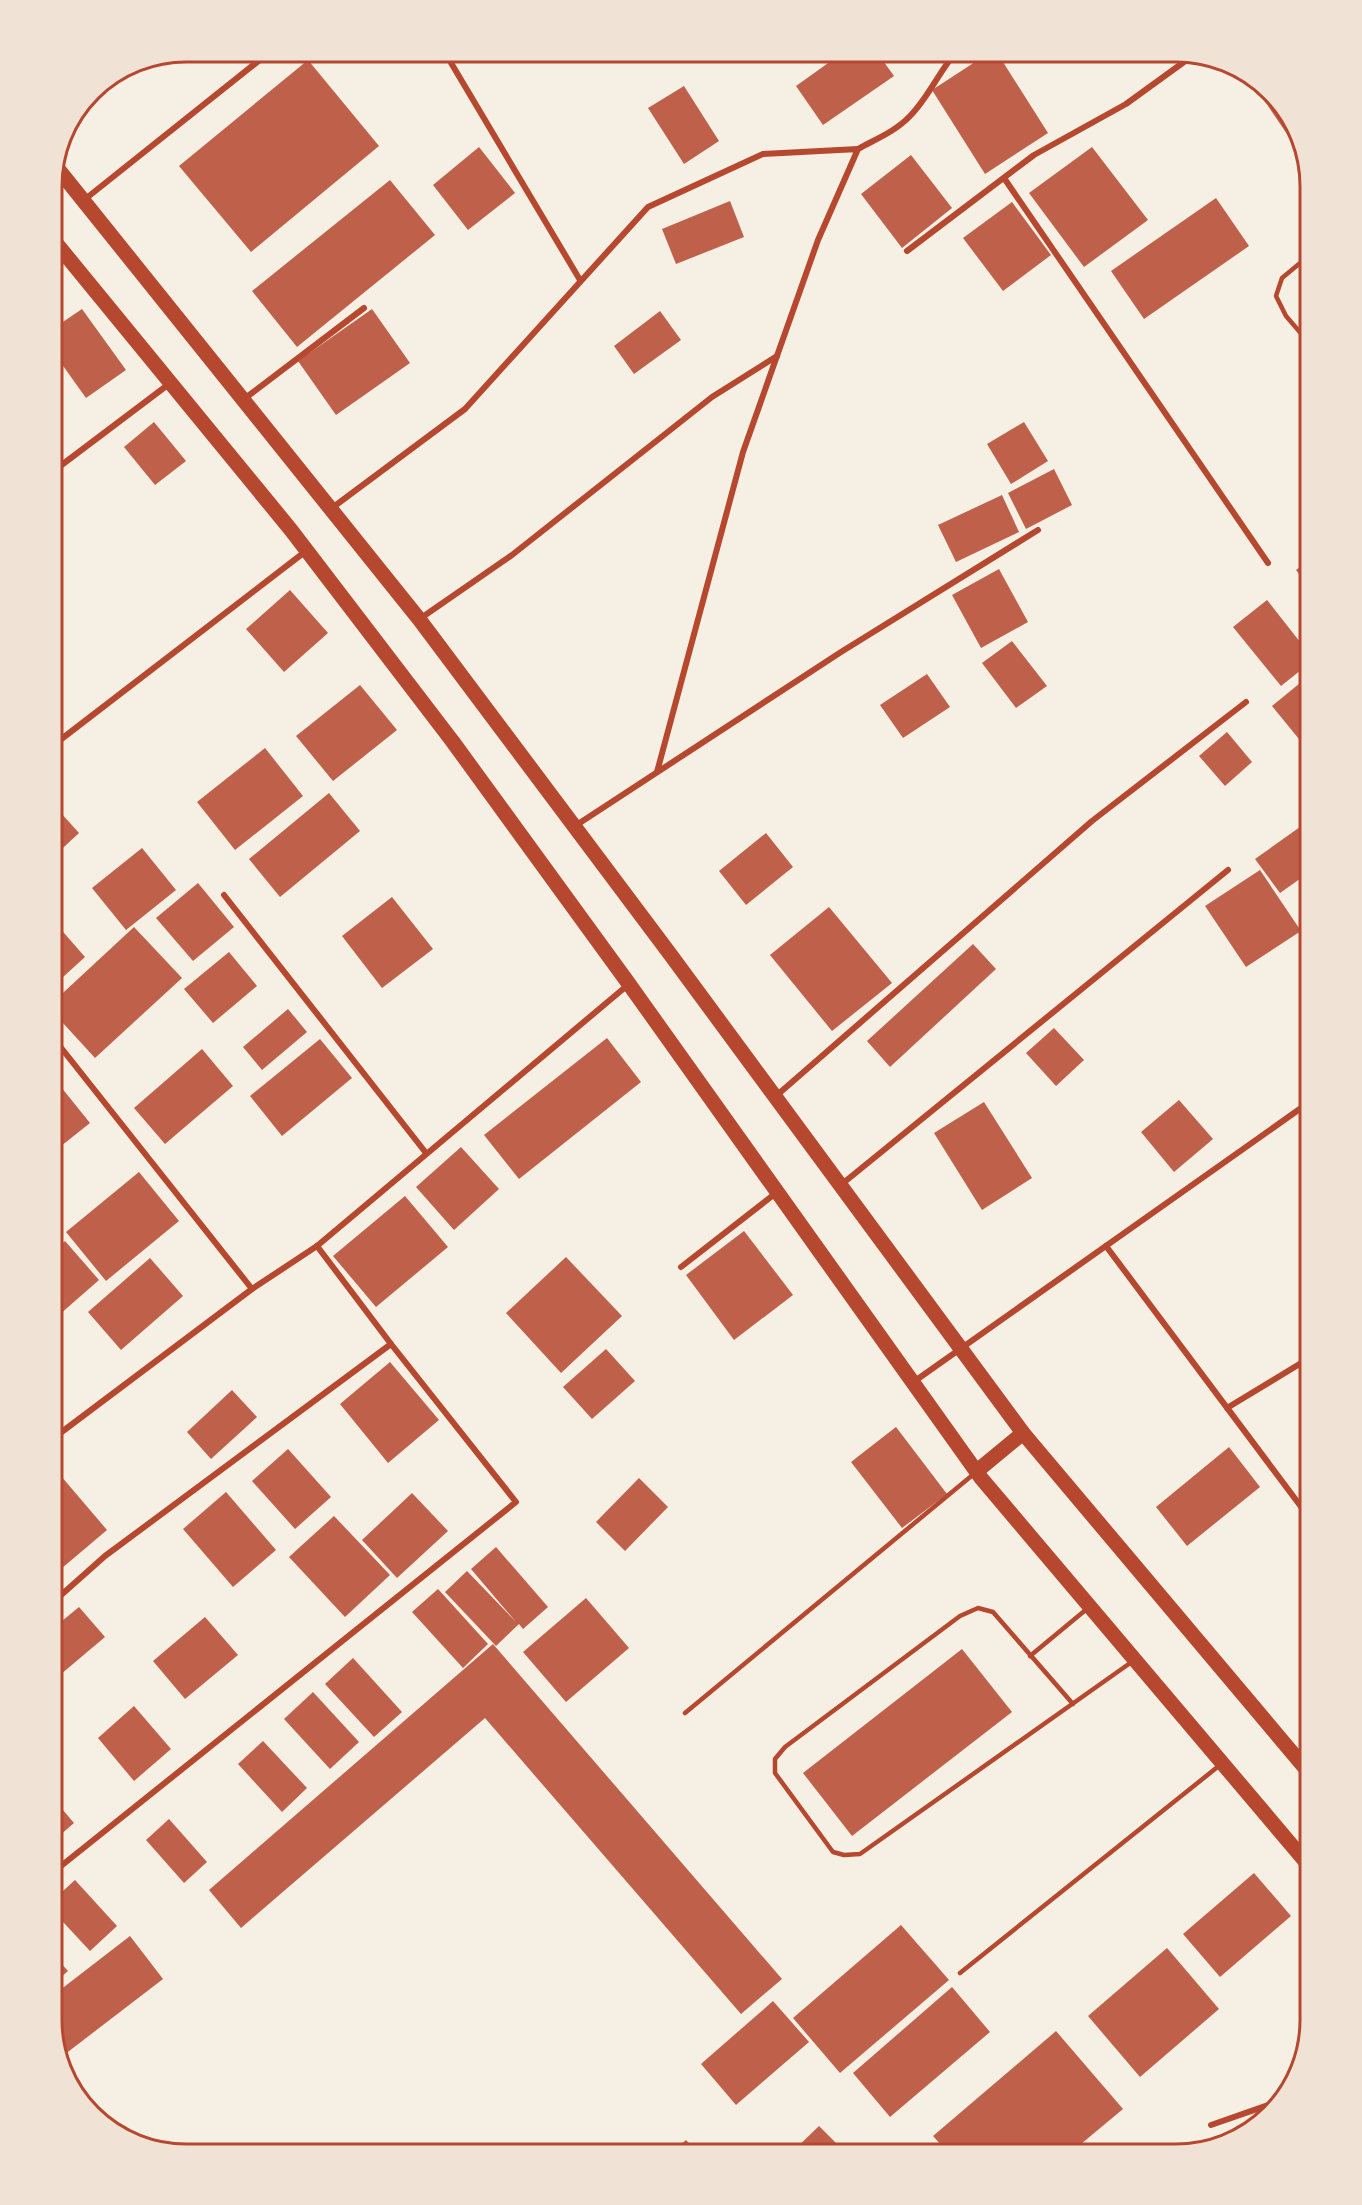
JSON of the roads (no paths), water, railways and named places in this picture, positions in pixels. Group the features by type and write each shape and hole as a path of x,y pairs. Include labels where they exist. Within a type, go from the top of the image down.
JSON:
{"main road":[{"path":"62,175 419,619 1023,1433 1300,1762"},
{"path":"62,251 307,550 453,742 629,984 912,1383 978,1471 1300,1855"},
{"path":"978,1471 1023,1433"}],"street":[{"path":"83,201 257,62"},
{"path":"451,62 580,280"},
{"path":"332,508 465,409 648,207 763,154 858,149 902,124 912,115 947,62"},
{"path":"907,251 1034,154 1126,104 1184,62"},
{"path":"657,772 743,452 818,240 858,149"},
{"path":"1004,178 1268,563"},
{"path":"244,399 364,308"},
{"path":"419,619 512,555 712,397 777,355"},
{"path":"62,464 169,384"},
{"path":"574,827 841,652 1038,530"},
{"path":"62,739 307,550"},
{"path":"775,1096 1092,821 1246,702"},
{"path":"840,1185 1228,870"},
{"path":"224,895 426,1153"},
{"path":"62,1432 252,1289 317,1246 629,984"},
{"path":"62,1049 252,1289"},
{"path":"912,1383 1300,1109"},
{"path":"681,1267 776,1193"},
{"path":"1106,1245 1300,1505"},
{"path":"62,1865 516,1502 317,1246"},
{"path":"62,1594 105,1556 391,1344"},
{"path":"1227,1408 1300,1364"},
{"path":"1212,2126 1264,2107"}],"lane":[{"path":"1300,263 1281,278 1276,296 1286,316 1300,332"},
{"path":"685,1713 978,1471"},
{"path":"1030,1656 1090,1606"},
{"path":"1073,1704 993,1612 978,1608 960,1616 785,1747 775,1759 776,1773 833,1852 844,1855 860,1854 1073,1704 1135,1660"},
{"path":"960,1973 1222,1764"}]}
